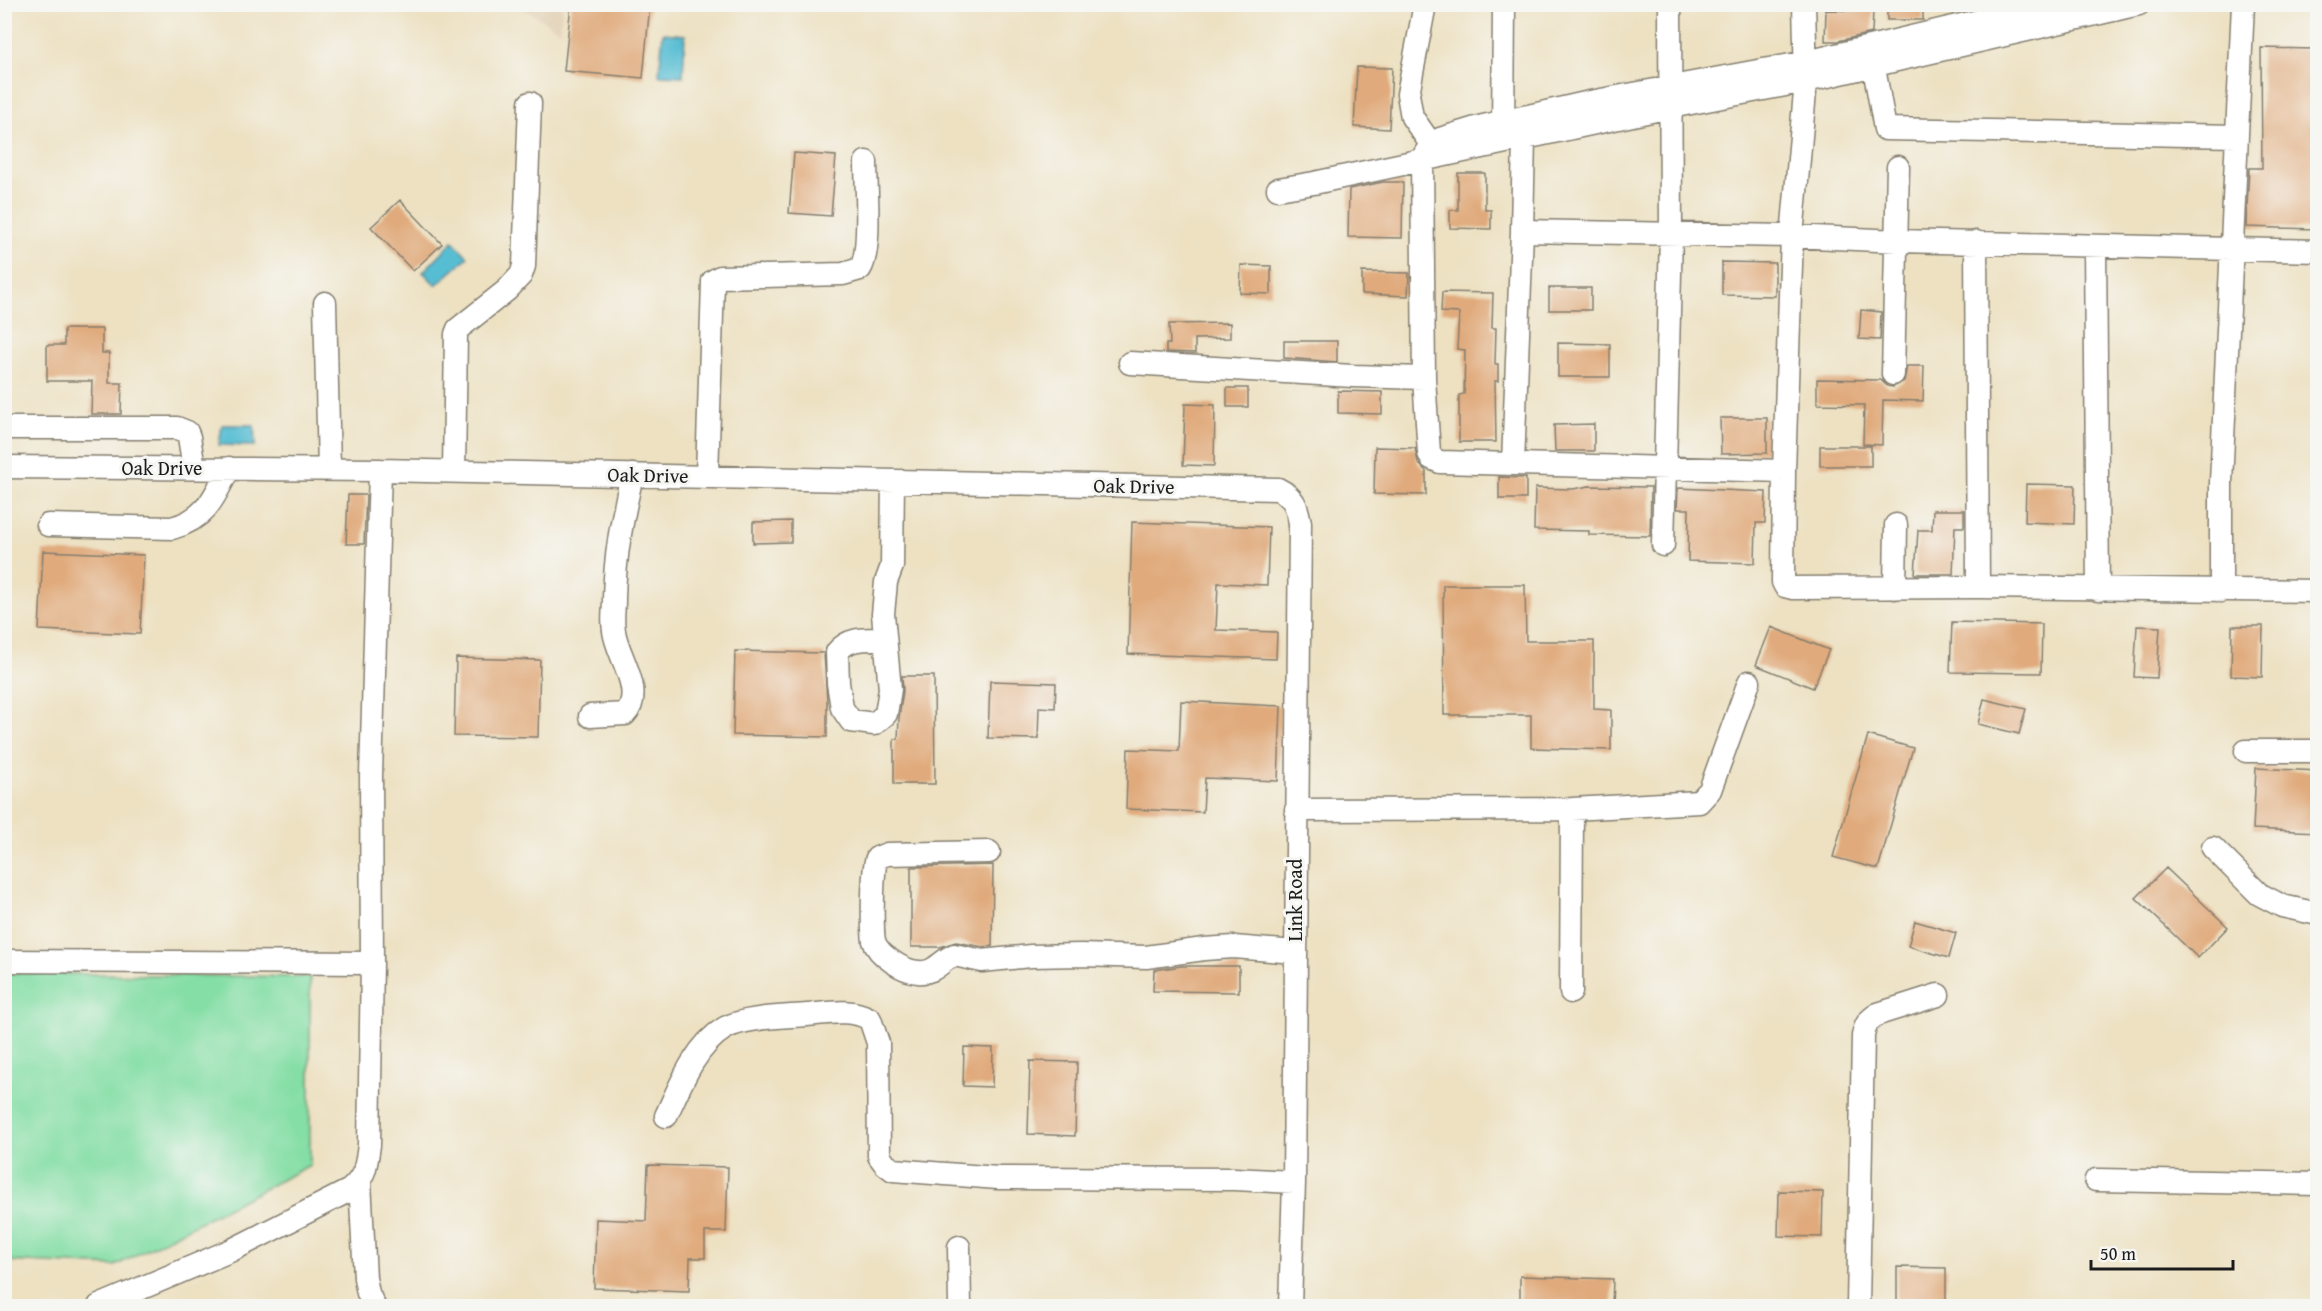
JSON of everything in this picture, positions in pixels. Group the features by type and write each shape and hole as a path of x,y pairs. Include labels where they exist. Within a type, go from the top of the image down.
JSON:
{"street":[{"path":"1425,4 1408,94 1413,117 1427,151 1424,378 1431,458 1440,462 1784,471"},
{"path":"1504,4 1510,134 1522,231 1513,464"},
{"path":"1663,545 1671,234 1670,4"},
{"path":"1804,4 1806,72 1792,236 1784,471 1785,586 1793,588 2318,591"},
{"path":"1872,56 2050,4"},
{"path":"1278,189 1314,183 1427,151 1440,139 1510,134 1670,97 1806,72 1872,56 2139,4"},
{"path":"2221,591 2221,483 2243,4"},
{"path":"1872,56 1885,129 2236,136"},
{"path":"454,471 456,334 517,281 524,266 530,103"},
{"path":"708,477 713,281 720,277 843,274 860,270 864,263 866,247 866,162"},
{"path":"1893,374 1898,167"},
{"path":"1522,231 2318,251"},
{"path":"1976,242 1978,588"},
{"path":"2095,246 2098,590"},
{"path":"325,303 329,469"},
{"path":"1130,363 1424,378"},
{"path":"4,428 177,428 187,432 189,436 194,468"},
{"name":"Oak Drive","path":"4,467 454,471 1278,489 1290,495"},
{"path":"48,525 172,528 185,525 206,510 229,468"},
{"path":"99,1306 232,1250 350,1190 360,1181 366,1168 369,1145 372,963 371,776 380,470"},
{"path":"590,716 617,716 625,714 631,708 629,674 617,644 613,624 616,550 632,475"},
{"path":"884,639 883,614 892,555 893,481"},
{"name":"Link Road","path":"1290,495 1297,506 1300,523 1294,1182 1290,1306"},
{"path":"1895,588 1896,525"},
{"path":"1296,810 1572,809 1682,805 1699,802 1710,790 1749,682"},
{"path":"2246,751 2318,751"},
{"path":"1571,992 1572,809"},
{"path":"2213,848 2259,894 2282,906 2318,914"},
{"path":"989,852 887,854 877,858 873,900 874,940 877,948 907,970 917,972 934,970 954,955 982,961 1031,956 1146,957 1204,949 1234,948 1295,952"},
{"path":"4,961 372,963"},
{"path":"1858,1306 1865,1026 1869,1019 1878,1014 1938,994"},
{"path":"666,1116 698,1056 726,1027 752,1021 842,1012 860,1013 870,1020 878,1042 879,1156 893,1170 998,1178 1234,1179 1294,1182"},
{"path":"2096,1180 2318,1184"},
{"path":"360,1181 365,1278 374,1306"},
{"path":"959,1247 960,1306"}],"shaded area":[{"path":"518,5 563,5 560,31"}],"green space":[{"path":"5,973 310,977 310,1165 115,1266 5,1261"}],"water":[{"path":"663,33 685,35 683,76 659,75"},
{"path":"453,241 468,257 436,285 423,272"},
{"path":"222,425 254,425 255,446 219,445"}],"building":[{"path":"571,4 650,4 643,78 564,71"},
{"path":"1887,4 1923,4 1923,20 1887,20"},
{"path":"1826,10 1873,11 1872,33 1838,41 1825,41"},
{"path":"2261,48 2314,49 2313,128 2318,128 2317,229 2246,227 2249,168 2262,168"},
{"path":"1357,67 1392,68 1389,129 1354,127"},
{"path":"794,153 836,156 831,216 789,213"},
{"path":"1458,173 1485,173 1485,210 1491,210 1491,229 1450,228 1450,210 1458,210"},
{"path":"1383,182 1403,182 1402,238 1348,237 1349,189"},
{"path":"400,200 442,244 413,271 371,227"},
{"path":"1722,262 1775,263 1775,296 1722,295"},
{"path":"1241,265 1271,266 1271,294 1240,293"},
{"path":"1362,272 1409,273 1408,296 1362,294"},
{"path":"1549,288 1591,288 1591,310 1549,310"},
{"path":"1442,292 1493,293 1492,328 1496,328 1495,364 1498,364 1498,381 1495,381 1496,442 1459,442 1459,395 1464,394 1465,350 1457,349 1459,313 1441,312"},
{"path":"1861,310 1881,312 1880,340 1859,339"},
{"path":"1230,323 1230,338 1195,339 1195,353 1166,352 1166,344 1170,344 1169,324"},
{"path":"64,329 102,329 102,353 109,353 109,383 122,383 121,414 91,414 92,381 47,381 47,345 64,345"},
{"path":"1284,341 1337,341 1337,362 1284,358"},
{"path":"1558,343 1610,344 1610,377 1558,377"},
{"path":"1907,366 1924,366 1923,401 1883,400 1882,445 1863,444 1864,405 1817,404 1817,379 1881,380 1887,386 1893,387 1904,381"},
{"path":"1227,388 1248,388 1248,407 1227,407"},
{"path":"1338,391 1382,392 1382,414 1338,413"},
{"path":"1185,404 1215,405 1214,466 1183,465"},
{"path":"1720,418 1767,418 1767,453 1721,454"},
{"path":"1594,424 1594,451 1555,451 1554,425"},
{"path":"1820,446 1871,446 1871,466 1820,466"},
{"path":"1375,447 1415,448 1418,463 1426,471 1426,495 1374,494"},
{"path":"1499,477 1526,478 1526,499 1499,499"},
{"path":"2026,484 2075,485 2074,524 2025,522"},
{"path":"1589,486 1651,487 1650,536 1589,535 1589,531 1534,530 1535,488 1573,489"},
{"path":"1678,488 1766,492 1765,523 1756,523 1755,563 1688,561 1689,509 1677,509"},
{"path":"348,495 366,495 364,544 346,544"},
{"path":"1933,510 1964,510 1964,527 1955,527 1953,574 1915,574 1918,530 1932,530"},
{"path":"791,521 791,542 753,543 753,522"},
{"path":"1132,522 1269,527 1267,585 1218,583 1216,630 1277,632 1276,659 1128,654"},
{"path":"43,551 144,555 140,634 39,630"},
{"path":"1443,585 1525,585 1526,641 1594,641 1594,709 1611,710 1611,750 1531,748 1531,715 1444,715"},
{"path":"1952,622 2042,624 2041,673 1950,672"},
{"path":"2137,626 2160,627 2157,678 2134,677"},
{"path":"2232,626 2263,626 2262,677 2231,676"},
{"path":"1771,627 1829,650 1813,688 1756,665"},
{"path":"735,651 824,653 827,737 733,735"},
{"path":"456,658 540,660 538,737 454,736"},
{"path":"902,676 934,676 935,784 894,784 894,739 898,739 903,691"},
{"path":"990,681 1056,683 1055,708 1039,707 1038,739 988,738"},
{"path":"1984,699 2026,709 2019,734 1978,724"},
{"path":"1181,701 1281,706 1278,781 1205,778 1203,812 1126,809 1128,749 1179,751"},
{"path":"1868,735 1913,748 1878,869 1833,857"},
{"path":"2256,768 2318,771 2318,832 2253,829"},
{"path":"993,865 992,946 983,947 956,942 940,947 911,947 911,867"},
{"path":"2166,868 2228,927 2198,958 2136,898"},
{"path":"1915,921 1956,933 1949,958 1908,946"},
{"path":"1182,966 1239,966 1239,992 1153,991 1154,970"},
{"path":"964,1047 993,1048 992,1087 963,1086"},
{"path":"1030,1061 1077,1062 1075,1136 1028,1134"},
{"path":"648,1165 728,1167 726,1232 705,1232 705,1258 690,1258 689,1291 594,1288 596,1219 646,1221"},
{"path":"1779,1191 1823,1192 1822,1237 1778,1236"},
{"path":"1897,1267 1946,1268 1946,1306 1897,1306"},
{"path":"1520,1276 1613,1279 1612,1306 1520,1306"}]}
